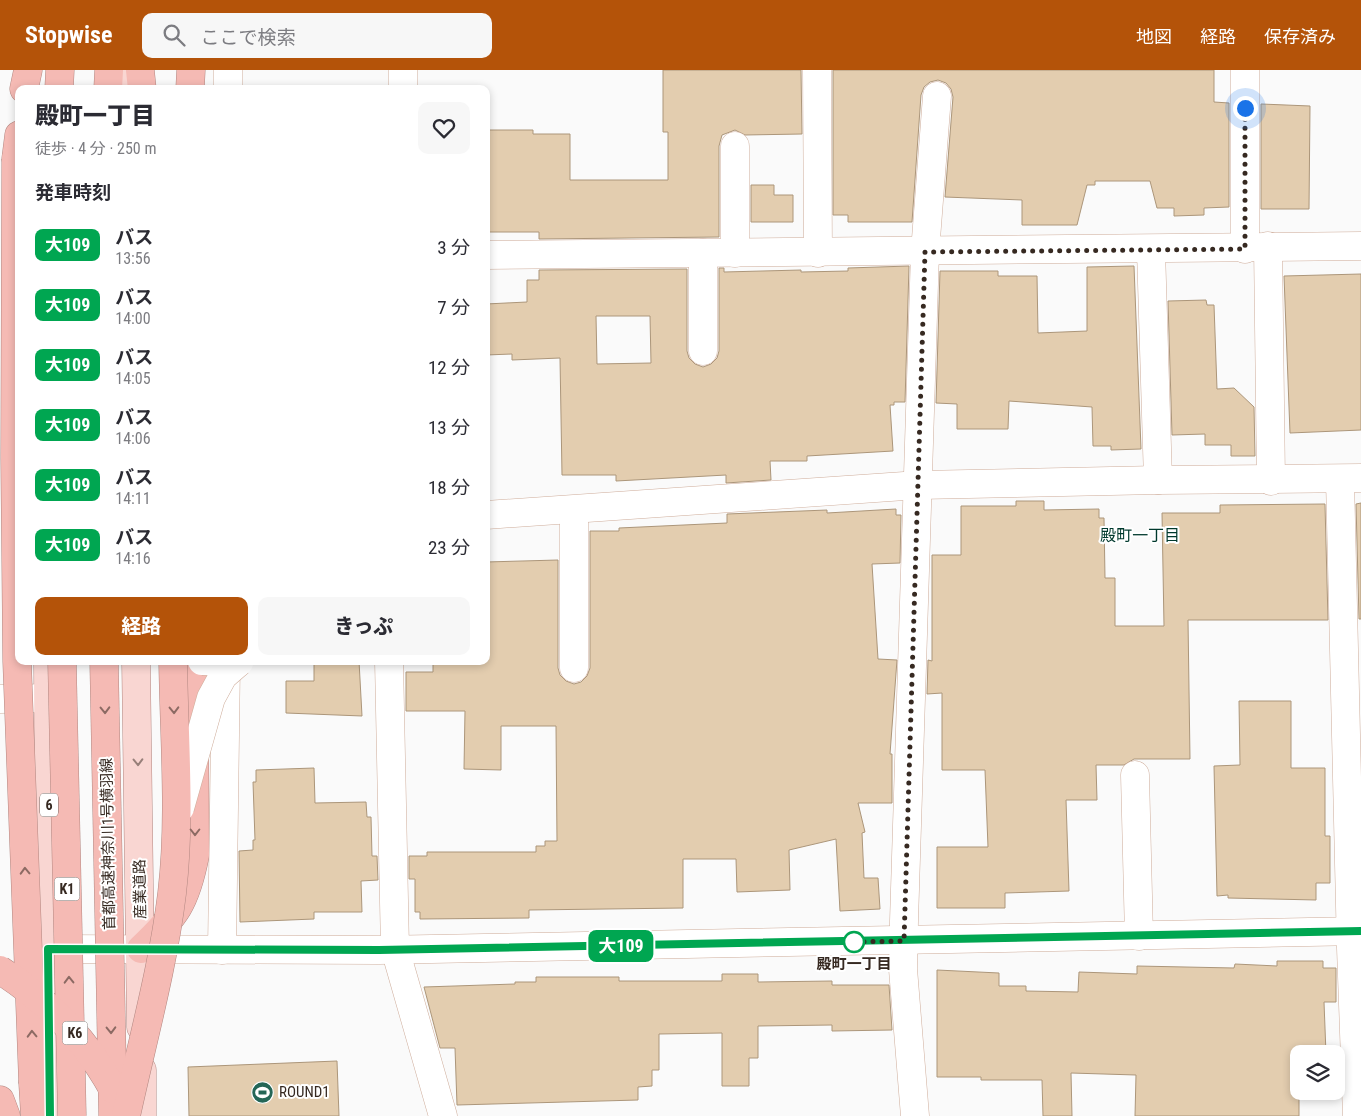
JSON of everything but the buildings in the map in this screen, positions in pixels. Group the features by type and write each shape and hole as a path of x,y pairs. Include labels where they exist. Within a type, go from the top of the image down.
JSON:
{"highway":[{"path":"25,85 28,70"},
{"path":"59,85 60,70"},
{"path":"108,85 109,70"},
{"path":"140,70 142,85"},
{"path":"190,70 190,85"},
{"path":"17,665 35,1116"},
{"name":"K1","path":"62,665 72,1116"},
{"name":"首都高速神奈川1号横羽線","path":"104,665 113,1116"},
{"path":"127,1116 172,894 176,821 173,665"},
{"path":"141,949 179,909 190,884 195,854 194,665"},
{"name":"K6","path":"0,970 46,1004 77,1036 101,1067 127,1116"},
{"path":"0,1100 6,1116"}],"main road":[{"path":"36,70 36,85"},
{"path":"127,70 127,85"},
{"name":"6","path":"48,665 50,1116"},
{"name":"産業道路","path":"136,665 142,1116"}],"street":[{"path":"228,70 228,85"},
{"path":"402,85 403,70"},
{"path":"817,70 818,253"},
{"path":"1245,70 1271,481"},
{"path":"915,1116 903,969 925,252 937,96"},
{"path":"735,146 735,253"},
{"path":"490,255 1151,250 1361,246"},
{"path":"0,262 15,249"},
{"path":"1151,250 1158,480"},
{"path":"703,253 703,351"},
{"path":"490,515 919,486 1158,480 1271,481 1351,479 1358,1116"},
{"path":"574,510 574,668"},
{"path":"222,950 226,665"},
{"path":"176,821 211,698 223,676 236,665"},
{"path":"389,665 395,949 443,1116"},
{"path":"0,699 48,698"},
{"path":"1135,775 1139,936"},
{"path":"48,949 395,949 904,941 1356,931"}],"bus line":[{"name":"大109","path":"50,1116 48,949 379,950 889,942 1361,931"}],"place":[{"name":"殿町一丁目","path":"854,942"},
{"name":"ROUND1","path":"263,1092"}],"district":[{"name":"殿町一丁目","path":"1140,535"}],"route":[{"path":"854,942 850,942 904,941 910,706 920,466 925,252 1245,249 1245,108"}]}
